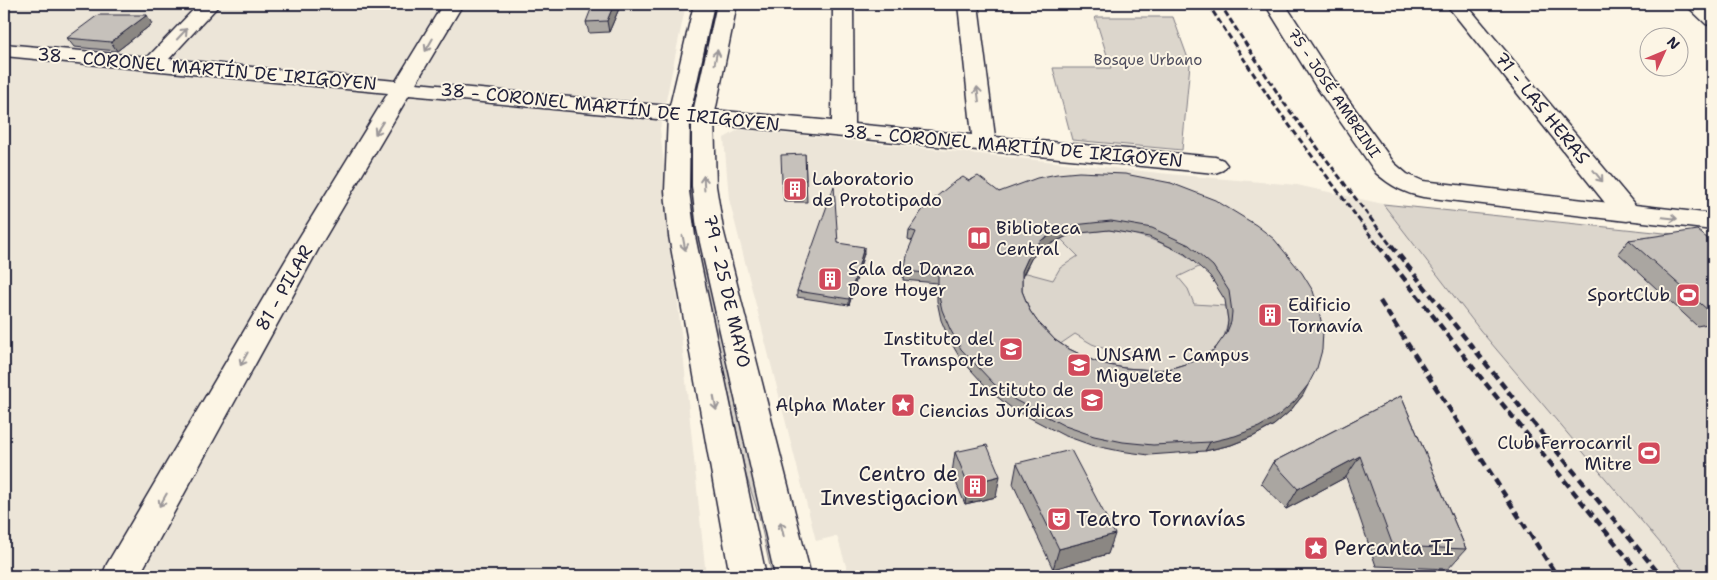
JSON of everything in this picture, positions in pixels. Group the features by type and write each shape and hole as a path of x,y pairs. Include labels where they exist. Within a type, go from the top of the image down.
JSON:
{"street":[{"path":"154,63 210,4"},
{"name":"81 - PILAR","path":"120,576 307,246 405,87 453,4"},
{"name":"79 - 25 DE MAYO","path":"704,4 691,115 678,191 682,236 748,576"},
{"name":"79 - 25 DE MAYO","path":"727,4 691,115 710,229 793,576"},
{"path":"843,4 843,129"},
{"path":"968,4 984,142"},
{"name":"75 - JOSÉ AMBRINI","path":"1274,4 1326,86 1385,168 1398,179 1423,189 1627,213"},
{"name":"71 - LAS HERAS","path":"1456,4 1627,213"},
{"path":"1695,4 1713,20"},
{"name":"38 - CORONEL MARTÍN DE IRIGOYEN","path":"4,50 1216,165"},
{"path":"1627,213 1713,222"}],"shaded area":[{"path":"4,4 686,4 660,129 706,576 4,576"},
{"name":"UNSAM - Campus Miguelete","path":"740,129 1179,175 1297,185 1383,204 1480,330 1688,576 849,576 837,536 816,541 729,199 724,138"}],"green space":[{"name":"Bosque Urbano","path":"1095,17 1173,17 1190,64 1182,150 1072,140 1053,68 1111,68"},
{"path":"690,128 692,166 715,301 775,576 772,576 759,516 746,475 694,230 690,203"},
{"name":"Club Ferrocarril Mitre","path":"1383,204 1713,238 1713,576 1688,576 1480,330"},
{"path":"1109,230 1146,238 1168,246 1190,258 1201,266 1178,277 1188,289 1194,304 1226,306 1228,321 1223,341 1191,371 1106,375 1111,351 1092,344 1075,334 1053,349 1023,311 1020,281 1023,272 1053,280 1060,268 1078,256 1060,238 1083,232"}],"building":[{"path":"593,4 614,4 607,21 586,22"},
{"path":"98,15 147,15 111,42 67,38"},
{"path":"805,154 806,180 782,181 781,155"},
{"name":"Edificio Tornavía","path":"1079,172 1125,174 1171,183 1215,200 1256,225 1274,239 1302,273 1313,291 1323,330 1322,350 1317,368 1308,385 1295,401 1279,415 1259,427 1235,436 1210,442 1153,445 1123,442 1094,436 1065,426 1015,400 994,384 961,349 950,329 942,310 938,292 938,274 904,271 908,251 916,232 909,230 921,212 936,197 963,177 969,181 978,176 999,192 1037,178","holes":["1111,221 1152,228 1189,245 1213,266 1229,291 1232,312 1231,322 1227,332 1215,349 1195,361 1169,369 1154,370 1124,368 1094,361 1055,340 1030,311 1022,291 1022,271 1032,249 1043,239 1074,225"]},
{"name":"Sala de Danza Dore Hoyer","path":"834,186 838,243 864,247 849,299 797,291"},
{"path":"1697,230 1713,243 1713,312 1710,312 1629,240"},
{"path":"1401,396 1466,549 1393,546 1360,456 1298,489 1273,462"},
{"path":"987,445 1000,476 968,484 955,452"},
{"name":"Teatro Tornavías","path":"1071,450 1115,534 1059,549 1017,463"}],"railway":[{"path":"1208,4 1270,99 1379,247"},
{"path":"1220,4 1284,103 1392,247"},
{"path":"1378,245 1478,374 1642,576"},
{"path":"1391,245 1530,419 1661,576"},
{"path":"1380,301 1557,576"}],"place":[{"name":"Laboratorio de Prototipado","path":"795,189"},
{"name":"Biblioteca Central","path":"979,238"},
{"name":"Sala de Danza Dore Hoyer","path":"830,279"},
{"name":"SportClub","path":"1688,295"},
{"name":"Edificio Tornavía","path":"1270,315"},
{"name":"Instituto del Transporte","path":"1011,349"},
{"name":"UNSAM - Campus Miguelete","path":"1079,365"},
{"name":"Instituto de Ciencias Jurídicas","path":"1092,400"},
{"name":"Alpha Mater","path":"903,405"},
{"name":"Club Ferrocarril Mitre","path":"1649,453"},
{"name":"Centro de Investigacion","path":"975,486"},
{"name":"Teatro Tornavías","path":"1059,519"},
{"name":"Percanta II","path":"1316,548"}]}
